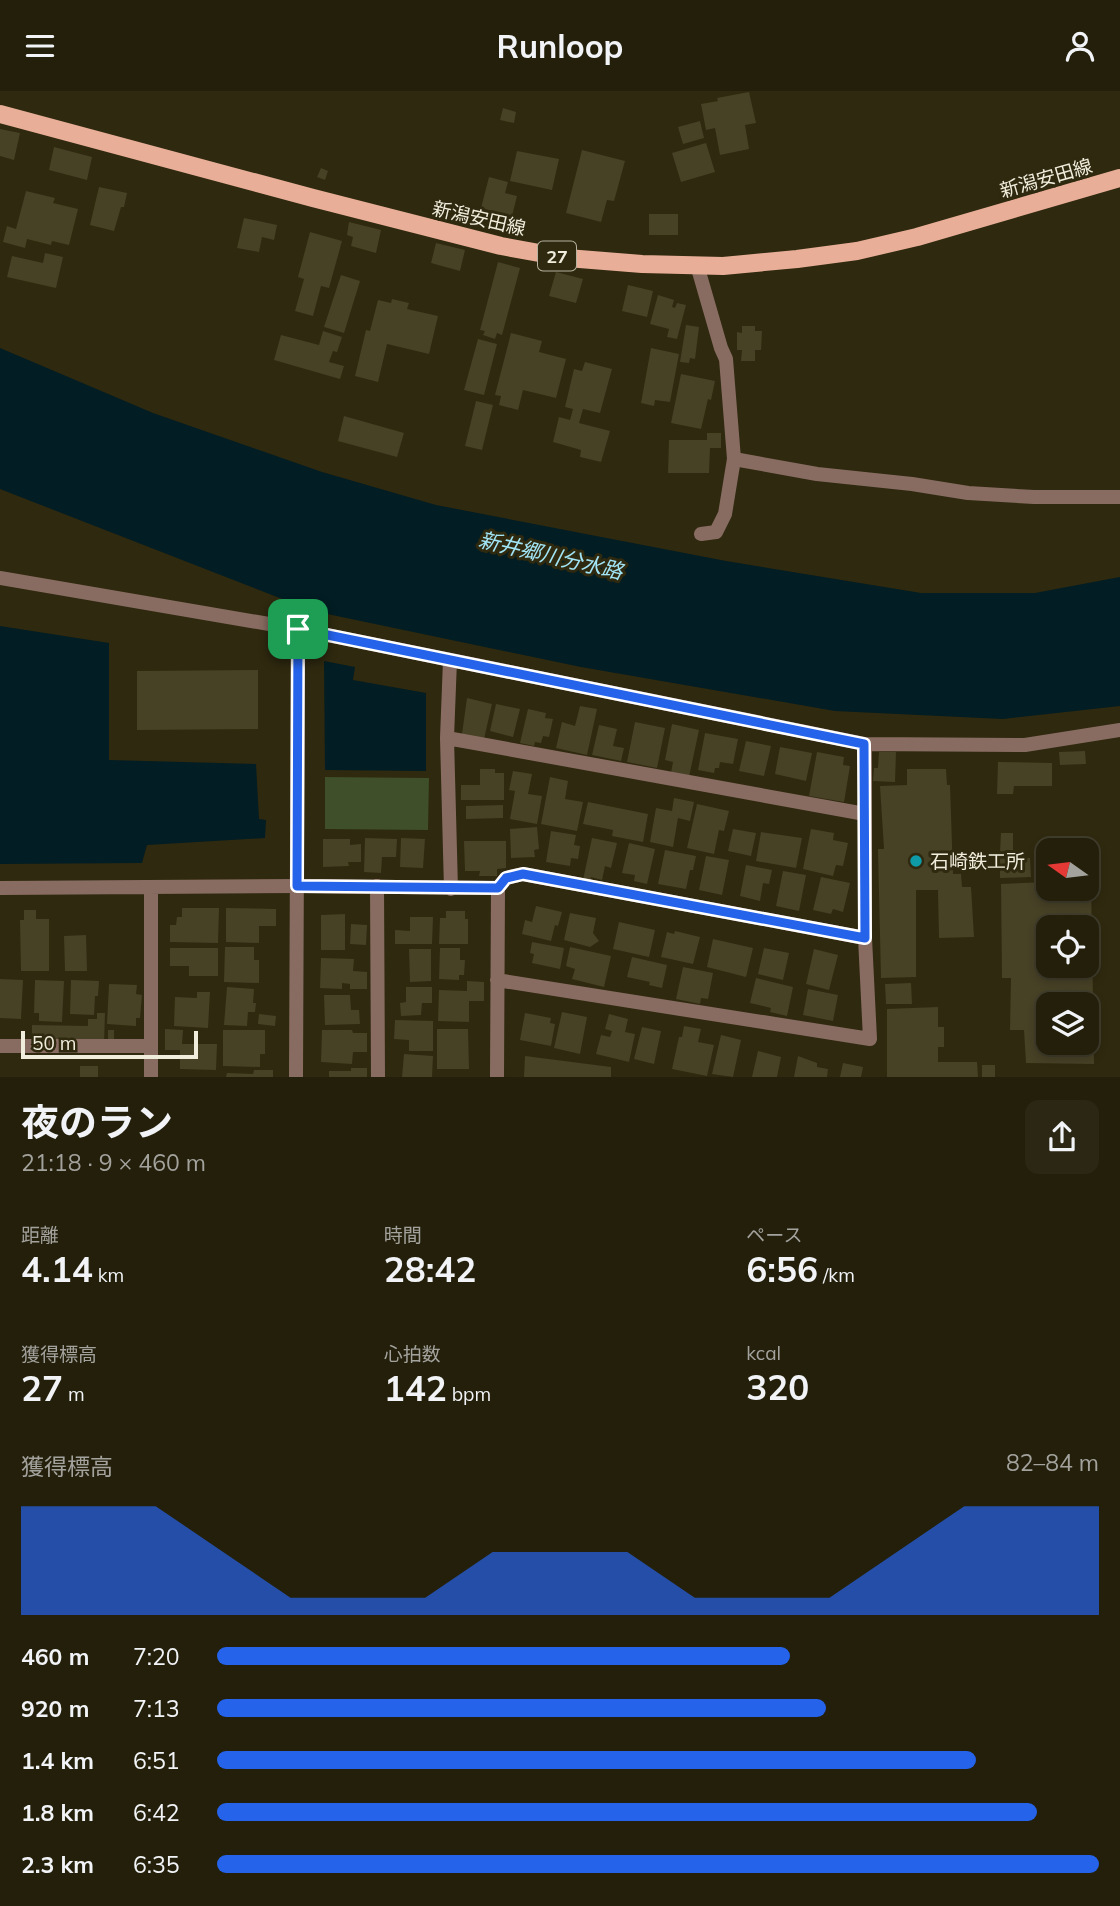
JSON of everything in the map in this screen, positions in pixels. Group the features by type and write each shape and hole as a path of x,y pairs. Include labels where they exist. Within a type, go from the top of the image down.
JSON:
{"main road":[{"name":"新潟安田線","path":"0,114 501,246 567,258 642,264 735,265 858,251 918,237 1120,178"}],"street":[{"path":"697,265 726,359 734,459 725,514 716,532 701,534"},
{"path":"734,459 817,474 968,493 1034,497 1120,497"},
{"path":"0,578 298,629 864,744 1025,745 1120,730"},
{"path":"296,1076 298,629"},
{"path":"450,660 447,738 451,889"},
{"path":"447,738 865,814"},
{"path":"498,979 870,1039 865,938 864,744"},
{"path":"497,1076 498,888 506,878 523,874 865,938"},
{"path":"377,886 378,1076"},
{"path":"0,888 498,888"},
{"path":"151,888 151,1076"},
{"path":"0,1046 151,1046"}],"green space":[{"path":"325,777 429,778 428,830 325,829"}],"water":[{"name":"新井郷川分水路","path":"0,348 153,413 322,472 436,505 726,561 921,593 1035,593 1120,577 1120,706 1003,719 835,711 581,667 313,611 0,489"},
{"path":"0,626 109,643 109,760 256,764 259,819 266,820 265,838 147,845 142,863 0,864"},
{"path":"324,661 355,667 353,680 426,693 426,771 325,770"}],"building":[{"path":"749,92 756,123 745,125 749,149 720,155 715,128 706,130 701,104"},
{"path":"503,108 516,112 514,123 500,120"},
{"path":"700,121 704,138 683,144 678,127"},
{"path":"0,129 20,133 14,160 0,156"},
{"path":"706,143 715,172 681,182 672,153"},
{"path":"54,147 92,157 87,180 49,170"},
{"path":"582,150 625,161 614,201 607,200 601,222 566,213"},
{"path":"517,151 559,159 552,190 510,181"},
{"path":"321,168 328,171 325,180 317,177"},
{"path":"489,177 508,182 505,193 517,196 512,216 481,208"},
{"path":"99,187 127,193 114,231 90,225"},
{"path":"26,191 55,198 53,203 78,209 69,245 52,241 51,245 27,239 25,248 3,242 7,226 16,229"},
{"path":"649,214 678,214 678,235 649,235"},
{"path":"244,218 277,225 274,240 262,237 259,252 237,248"},
{"path":"349,222 381,230 376,253 351,246 353,237 347,235"},
{"path":"310,232 342,241 329,288 321,286 313,316 295,311 304,279 298,277"},
{"path":"436,243 465,250 460,271 431,263"},
{"path":"45,253 63,257 56,288 7,277 12,256 43,263"},
{"path":"498,262 520,268 502,335 497,333 495,339 483,335 485,331 480,330"},
{"path":"556,272 583,279 576,303 549,296"},
{"path":"341,275 360,281 344,333 324,327"},
{"path":"628,285 653,291 647,317 622,311"},
{"path":"658,295 674,300 672,307 675,308 677,303 686,305 677,339 667,337 669,329 650,324"},
{"path":"392,299 409,303 407,309 438,316 429,354 387,344 378,382 355,376 366,330 370,331 378,300 391,303"},
{"path":"686,325 699,327 695,359 690,358 689,363 680,362"},
{"path":"742,326 755,326 755,331 762,331 761,350 755,350 755,361 741,361 742,350 737,350 737,332 742,333"},
{"path":"323,331 342,337 337,352 333,351 329,362 344,366 340,379 274,360 281,335 319,345"},
{"path":"511,333 542,341 539,352 566,359 556,398 523,390 518,410 499,405 501,396 495,395"},
{"path":"478,339 497,344 484,395 464,390"},
{"path":"651,348 679,354 670,402 655,400 654,406 641,403"},
{"path":"585,362 612,369 600,413 583,409 579,423 610,431 601,462 580,457 581,450 553,442 559,417 570,420 573,409 565,407 574,369 582,371"},
{"path":"681,374 715,381 701,429 671,423"},
{"path":"476,401 493,405 482,450 465,446"},
{"path":"344,416 404,433 397,457 338,441"},
{"path":"707,433 721,433 721,448 710,448 709,473 668,473 669,440 707,440"},
{"path":"258,670 258,729 137,730 137,671"},
{"path":"467,698 492,704 484,739 462,734"},
{"path":"496,704 520,709 513,737 490,731"},
{"path":"580,706 597,709 587,755 556,748 562,722 575,726"},
{"path":"528,709 546,713 545,718 553,719 549,737 543,736 541,743 535,742 534,746 520,743"},
{"path":"635,722 665,728 657,768 627,762"},
{"path":"672,724 699,730 689,777 671,773 673,762 665,760"},
{"path":"599,725 617,729 613,746 624,748 621,761 592,755"},
{"path":"705,733 738,739 733,764 720,762 714,773 698,770"},
{"path":"746,741 771,746 764,776 739,771"},
{"path":"780,747 812,753 806,781 775,774"},
{"path":"1085,751 1086,764 1060,765 1059,752"},
{"path":"817,752 844,757 843,765 850,766 844,802 809,796"},
{"path":"879,752 896,752 895,782 873,781 874,768 878,768"},
{"path":"998,762 1052,763 1052,786 1014,786 1013,794 997,794"},
{"path":"480,769 495,769 495,773 504,773 504,800 461,800 461,785 480,785"},
{"name":"石崎鉄工所","path":"907,769 946,769 947,785 950,785 953,874 961,874 962,887 971,887 974,937 939,938 938,890 916,890 916,977 881,978 878,849 884,849 880,786 907,785"},
{"path":"513,771 532,774 528,794 542,796 537,824 510,819 515,791 509,790"},
{"path":"550,777 568,781 565,799 583,802 577,831 541,824"},
{"path":"674,798 694,802 690,821 678,818 673,847 650,842 656,808 672,811"},
{"path":"588,802 648,814 643,842 612,836 613,830 583,824"},
{"path":"697,804 729,811 724,831 719,830 714,854 687,848"},
{"path":"503,805 503,818 466,819 466,806"},
{"path":"537,827 539,849 534,850 535,857 511,858 510,829"},
{"path":"733,829 756,833 751,856 728,851"},
{"path":"811,829 834,833 833,840 848,843 843,866 836,865 833,876 803,869"},
{"path":"551,831 576,835 574,845 580,846 578,859 571,858 570,866 546,862"},
{"path":"761,832 802,838 796,868 756,861"},
{"path":"1001,833 1013,833 1013,852 1000,852"},
{"path":"365,838 397,839 396,857 382,857 381,873 364,872"},
{"path":"401,838 425,839 423,868 400,867"},
{"path":"592,838 617,843 611,868 605,866 602,880 591,877 590,882 583,880"},
{"path":"323,839 350,839 350,845 361,844 361,862 348,862 349,866 323,867"},
{"path":"464,841 506,841 506,868 497,869 497,876 479,876 480,871 465,871"},
{"path":"629,843 655,849 647,884 634,881 635,875 622,873"},
{"path":"665,850 696,856 686,889 658,884"},
{"path":"706,856 729,860 722,895 699,890"},
{"path":"1000,858 1030,858 1031,877 1000,878"},
{"path":"746,865 772,870 769,884 763,883 760,901 740,896"},
{"path":"783,871 806,875 799,911 776,906"},
{"path":"821,877 850,883 843,912 833,909 831,914 813,910"},
{"path":"1036,883 1036,901 1091,901 1092,915 1036,915 1036,978 1093,978 1093,992 1036,992 1036,1055 1094,1055 1094,1064 1026,1063 1024,1030 1010,1030 1011,978 1002,978 1001,884"},
{"path":"536,906 562,912 551,941 522,934 525,920 532,922"},
{"path":"182,908 219,908 218,943 170,942 170,925 176,925 177,917 182,917"},
{"path":"226,908 276,909 276,926 259,926 259,943 226,942"},
{"path":"24,910 36,910 36,919 49,919 49,971 21,971 20,920 24,920"},
{"path":"446,911 465,911 465,919 468,919 468,944 439,944 440,918 446,918"},
{"path":"570,913 596,918 593,933 599,941 590,947 564,940"},
{"path":"345,914 345,950 321,950 321,915"},
{"path":"410,917 433,917 432,944 395,944 395,930 410,931"},
{"path":"619,922 655,930 649,957 613,949"},
{"path":"351,924 367,925 366,945 350,944"},
{"path":"675,931 700,937 693,964 661,957 667,932 674,934"},
{"path":"86,935 87,971 65,971 64,936"},
{"path":"713,939 753,948 746,977 707,967"},
{"path":"532,942 564,948 560,969 532,963"},
{"path":"225,947 254,947 254,960 259,960 259,983 224,982"},
{"path":"570,947 611,956 604,987 572,979 575,969 566,966"},
{"path":"170,948 218,948 218,976 189,976 189,966 170,966"},
{"path":"440,948 460,948 460,960 465,960 464,975 459,975 459,980 439,979"},
{"path":"764,948 789,953 783,980 758,974"},
{"path":"409,949 431,949 431,981 410,982"},
{"path":"814,949 838,955 829,990 806,984"},
{"path":"632,957 667,965 662,988 649,985 650,982 627,977"},
{"path":"321,958 354,959 353,971 367,972 367,989 350,989 350,984 342,983 342,989 320,988"},
{"path":"683,967 713,973 708,999 701,998 700,1004 676,999"},
{"path":"756,978 793,987 787,1016 770,1012 771,1008 750,1003"},
{"path":"0,979 23,980 21,1019 0,1018"},
{"path":"35,980 64,981 62,1022 39,1021 39,1013 34,1013"},
{"path":"71,980 99,981 94,1015 70,1014"},
{"path":"467,981 484,982 484,1001 469,1001 469,1022 438,1021 439,990 467,991"},
{"path":"911,983 912,1004 886,1004 885,984"},
{"path":"109,984 137,985 136,994 142,995 140,1018 136,1018 136,1026 107,1024"},
{"path":"227,987 254,989 255,1012 248,1012 247,1026 224,1025"},
{"path":"406,987 432,987 432,1003 422,1003 421,1015 401,1016 400,1003 406,1002"},
{"path":"808,989 838,995 833,1021 803,1015"},
{"path":"197,992 210,992 208,1028 174,1026 175,997 197,998"},
{"path":"324,995 350,995 351,1010 359,1010 360,1024 325,1025"},
{"path":"938,1007 938,1027 944,1027 944,1047 938,1047 938,1062 977,1062 978,1077 887,1077 887,1009"},
{"path":"562,1012 587,1017 580,1054 554,1048"},
{"path":"97,1013 105,1013 104,1043 32,1042 32,1025 88,1026 88,1019 97,1019"},
{"path":"525,1013 551,1018 550,1023 555,1024 551,1046 520,1040"},
{"path":"259,1014 276,1016 275,1026 258,1024"},
{"path":"609,1014 628,1019 625,1032 635,1034 629,1062 596,1054 601,1035 610,1037 612,1031 605,1029"},
{"path":"395,1020 433,1021 433,1051 409,1051 409,1040 394,1039"},
{"path":"684,1026 701,1029 698,1042 714,1045 707,1076 672,1069"},
{"path":"642,1027 661,1031 654,1064 634,1059"},
{"path":"165,1029 183,1030 182,1044 217,1044 216,1070 180,1069 180,1050 165,1050"},
{"path":"437,1029 468,1029 469,1069 437,1069"},
{"path":"108,1030 114,1030 114,1040 108,1040"},
{"path":"223,1030 265,1030 265,1054 260,1054 260,1067 223,1066"},
{"path":"322,1030 367,1033 367,1052 353,1052 352,1064 321,1062"},
{"path":"721,1035 741,1040 733,1077 712,1074"},
{"path":"758,1051 781,1057 777,1077 752,1077"},
{"path":"404,1054 433,1056 432,1077 402,1077"},
{"path":"525,1056 611,1067 611,1077 524,1077"},
{"path":"798,1056 817,1063 817,1067 828,1069 827,1077 794,1077"},
{"path":"843,1063 863,1067 861,1077 840,1077"},
{"path":"982,1065 995,1065 995,1077 982,1077"},
{"path":"80,1066 98,1066 98,1077 80,1077"},
{"path":"351,1068 367,1068 367,1077 329,1077 329,1071 351,1071"},
{"path":"254,1070 273,1070 273,1077 226,1077 227,1073 253,1074"}],"place":[{"name":"石崎鉄工所","path":"916,861"}],"route":[{"path":"298,629 864,744 865,938 523,874 506,878 498,888 297,886 298,629"}]}
